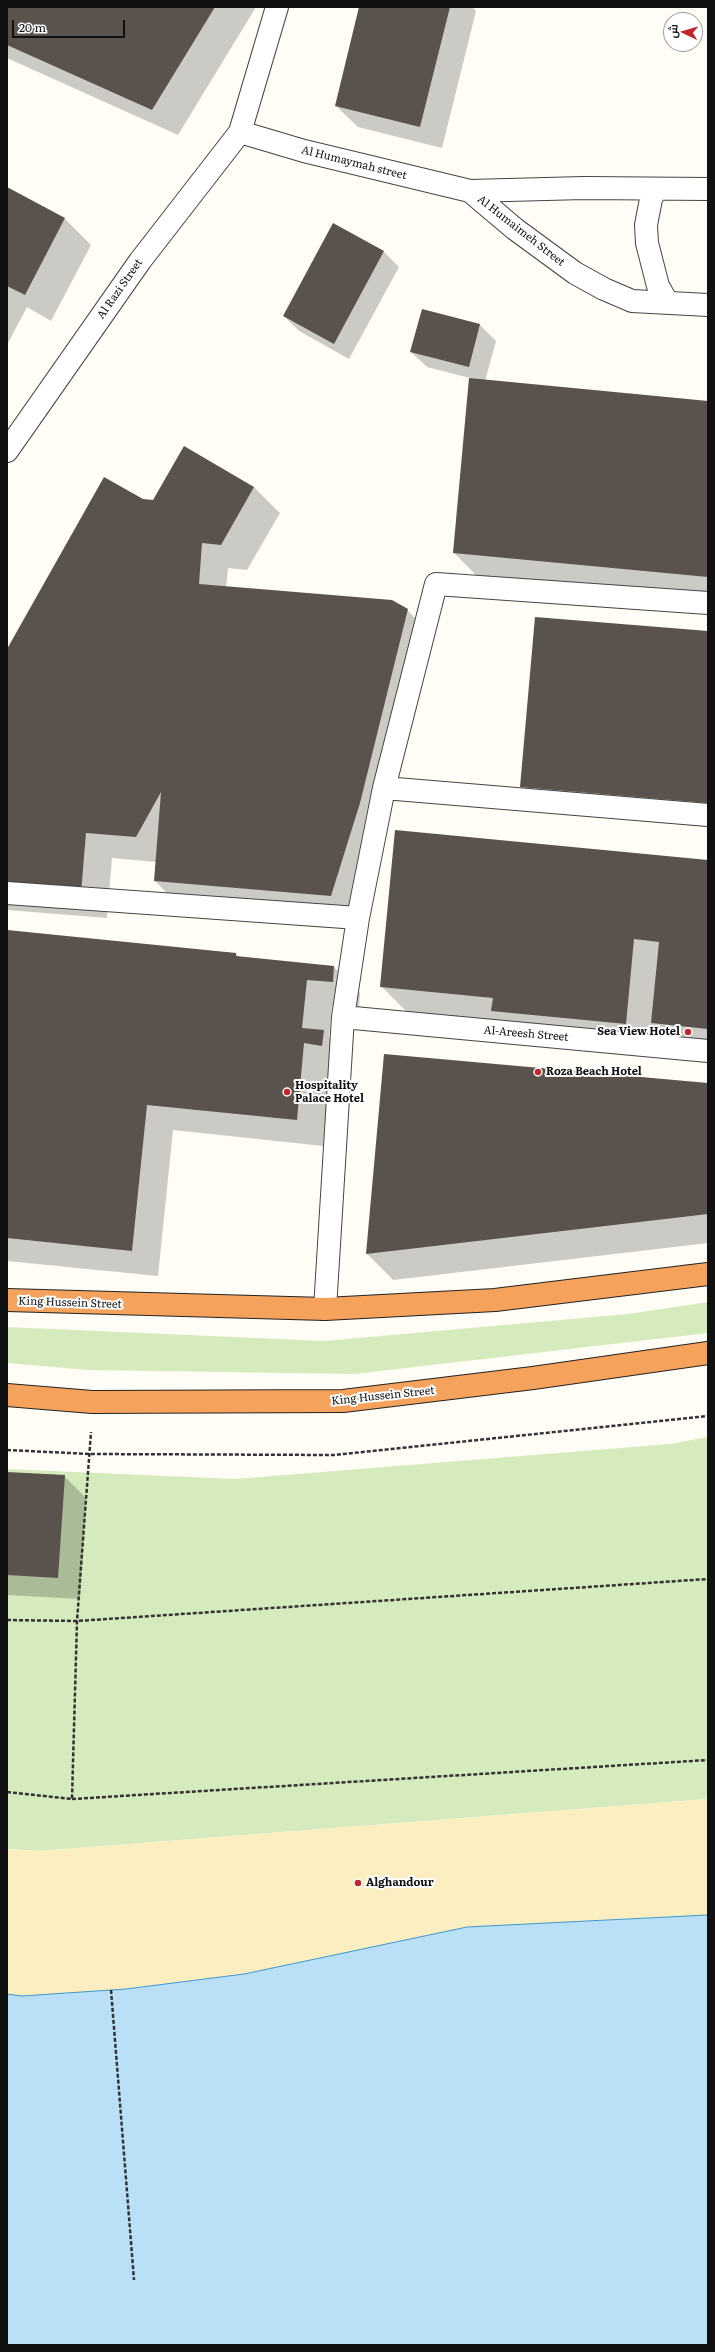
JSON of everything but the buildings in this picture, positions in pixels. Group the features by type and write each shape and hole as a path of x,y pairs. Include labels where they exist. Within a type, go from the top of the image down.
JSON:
{"highway":[{"name":"King Hussein Street","path":"7,1300 325,1308 495,1300 708,1274"},
{"name":"King Hussein Street","path":"7,1395 92,1402 344,1401 534,1378 708,1353"}],"street":[{"path":"240,132 277,7"},
{"name":"Al Humaymah street","path":"240,132 304,150 470,191"},
{"name":"Al Razi Street","path":"7,451 140,261 240,132"},
{"name":"Al Humaimeh Street","path":"470,191 584,188 708,189"},
{"path":"656,188 651,199 646,225 647,243 658,286 667,302"},
{"name":"Al Humaimeh Street","path":"470,191 515,230 576,273 632,301 708,305"},
{"path":"325,1308 343,1017 358,918 384,788 436,584 708,603"},
{"path":"384,788 708,815"},
{"path":"7,893 358,918"},
{"name":"Al-Areesh Street","path":"343,1017 708,1051"}],"path":[{"path":"72,1799 77,1621 90,1454 92,1402"},
{"path":"7,1450 90,1454 334,1455 708,1416"},
{"path":"7,1620 77,1621 708,1579"},
{"path":"7,1792 72,1799 708,1760"},
{"path":"111,1990 134,2280"}],"green space":[{"path":"708,1302 708,1333 354,1374 88,1370 7,1363 7,1327 324,1341 628,1314"},
{"path":"708,1437 708,1799 39,1851 7,1849 7,1469 235,1479 670,1444"}],"sand":[{"name":"Alghandour","path":"708,1799 708,1915 467,1927 244,1974 126,1989 22,1996 7,1994 7,1849 39,1851"}],"water":[{"path":"708,1915 708,2345 7,2345 7,1994 22,1996 126,1989 244,1974 467,1927"}],"place":[{"name":"Sea View Hotel","path":"688,1032"},
{"name":"Roza Beach Hotel","path":"538,1072"},
{"name":"Hospitality Palace Hotel","path":"287,1092"},
{"name":"Alghandour","path":"358,1883"}]}
